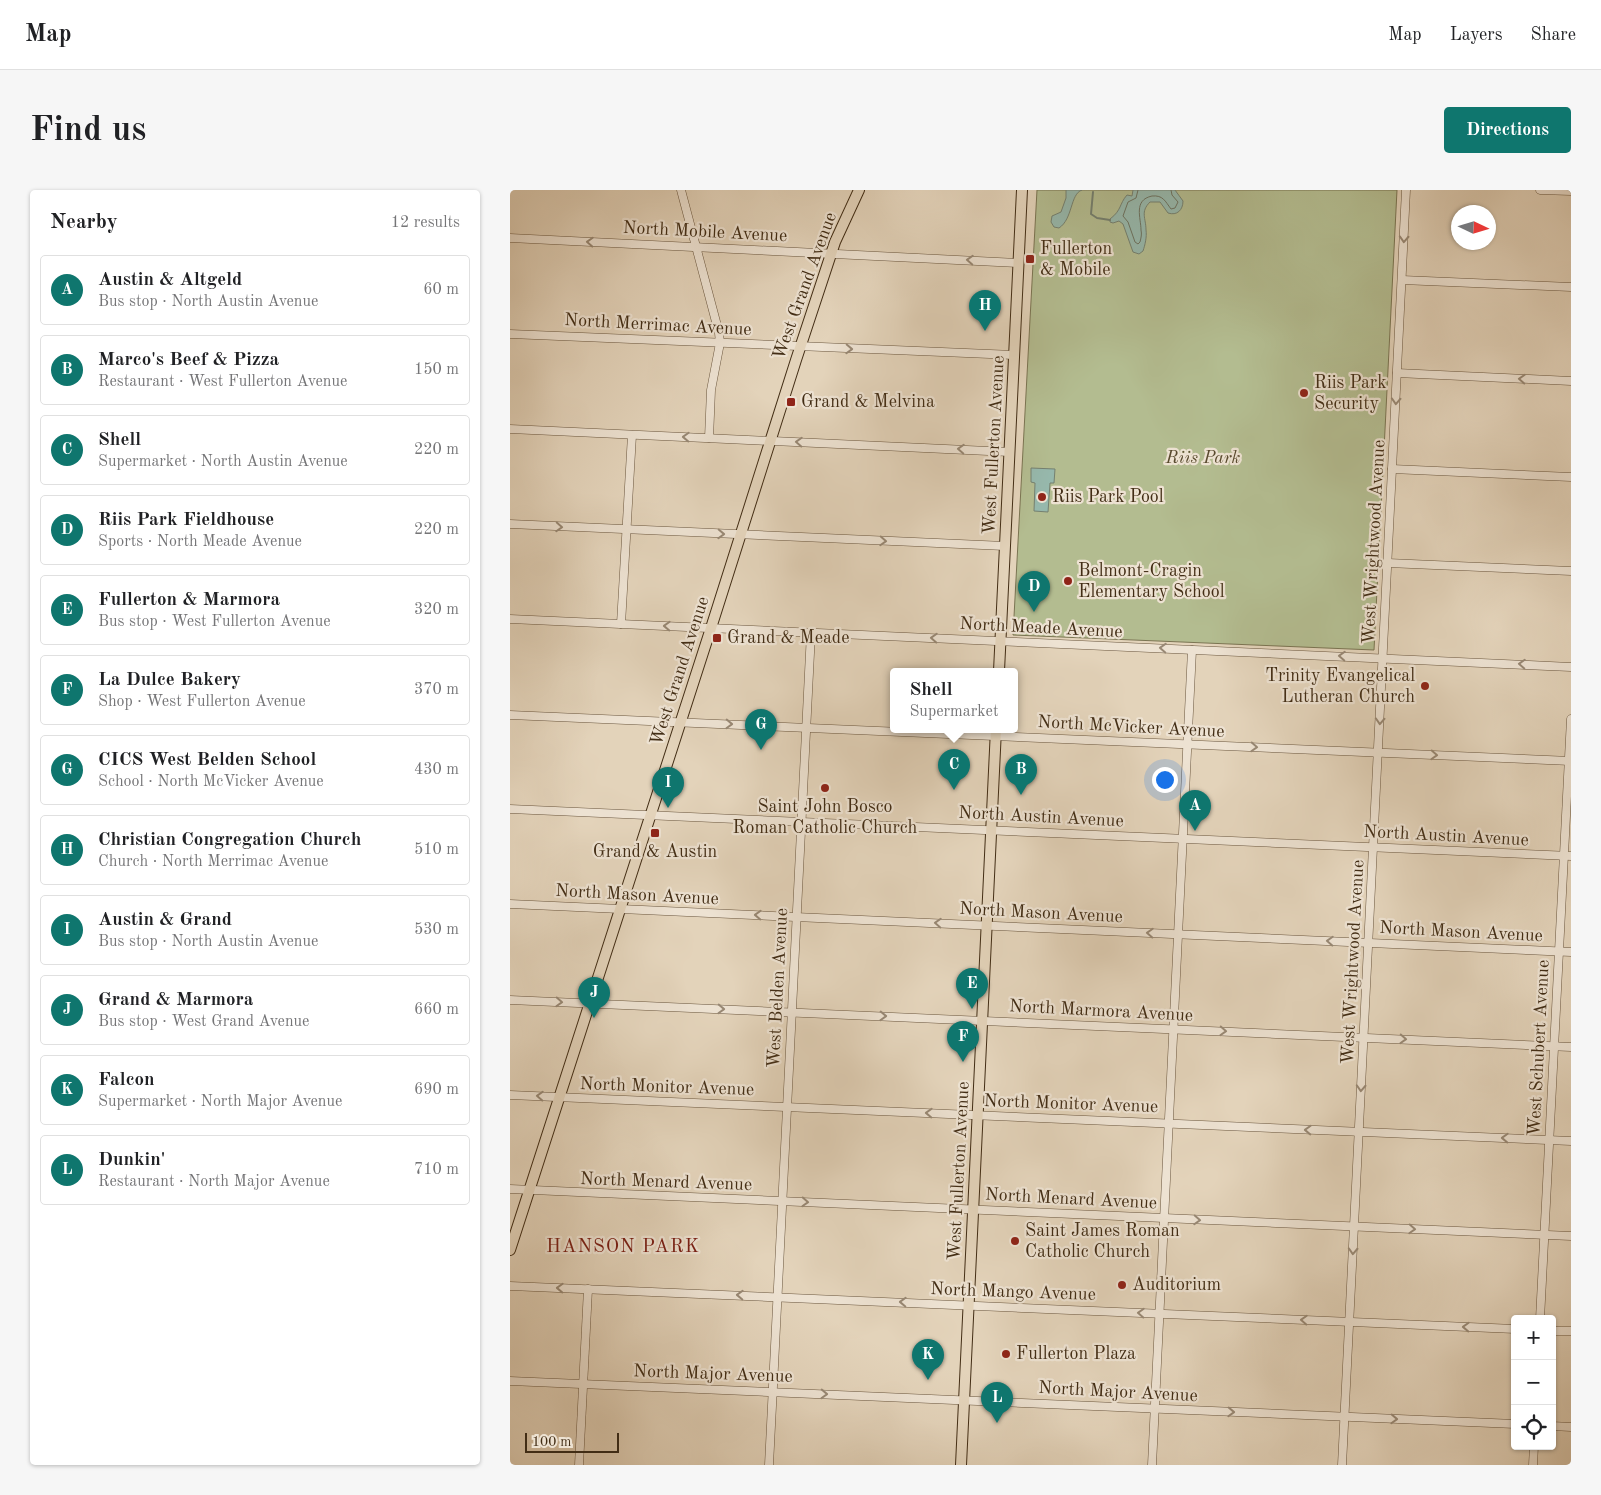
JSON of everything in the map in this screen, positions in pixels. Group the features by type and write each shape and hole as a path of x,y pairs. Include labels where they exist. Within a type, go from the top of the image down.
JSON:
{"main road":[{"name":"West Grand Avenue","path":"510,1250 711,628 769,440 840,228 859,190"},
{"name":"West Fullerton Avenue","path":"999,668 1022,190"},
{"name":"West Fullerton Avenue","path":"961,1465 996,733"}],"street":[{"path":"681,190 719,332 720,343 711,390 709,438"},
{"name":"West Wrightwood Avenue","path":"1342,1465 1406,190"},
{"path":"1540,190 1571,191"},
{"name":"North Mobile Avenue","path":"510,238 1019,263"},
{"path":"1402,280 1571,287"},
{"name":"North Merrimac Avenue","path":"510,334 1014,355"},
{"path":"1397,374 1571,381"},
{"path":"510,430 1010,452"},
{"path":"621,624 632,434"},
{"path":"1392,469 1571,477"},
{"path":"510,524 1005,546"},
{"path":"1388,563 1571,571"},
{"name":"North Meade Avenue","path":"510,619 1571,666"},
{"name":"West Belden Avenue","path":"769,1465 811,632"},
{"path":"1152,1465 1192,650"},
{"name":"North McVicker Avenue","path":"510,715 890,729"},
{"name":"West Schubert Avenue","path":"1540,1315 1559,951 1568,856 1571,719"},
{"name":"North McVicker Avenue","path":"1012,733 1187,744 1570,761"},
{"name":"North Austin Avenue","path":"510,809 1568,856"},
{"name":"North Mason Avenue","path":"510,904 1571,952"},
{"name":"North Marmora Avenue","path":"510,1000 1571,1046"},
{"name":"North Monitor Avenue","path":"510,1095 1571,1141"},
{"name":"North Menard Avenue","path":"510,1190 1571,1236"},
{"name":"North Mango Avenue","path":"510,1286 1511,1329"},
{"path":"579,1465 588,1289"},
{"path":"1556,1330 1571,1331"},
{"name":"North Major Avenue","path":"510,1381 1511,1424"},
{"path":"1556,1426 1571,1427"},
{"path":"1533,1465 1534,1450"}],"green space":[{"name":"Riis Park","path":"1037,190 1397,190 1374,650 1013,635"}],"water":[{"path":"1066,190 1082,190 1075,196 1064,224 1059,228 1054,227 1051,222 1052,216 1061,212 1066,198"},
{"path":"1133,190 1175,190 1183,201 1181,210 1174,214 1168,213 1160,202 1150,202 1144,212 1146,241 1143,251 1139,254 1133,252 1123,224 1119,221 1110,222 1110,219 1117,213 1127,195 1132,196"},
{"name":"Riis Park Pool","path":"1031,468 1055,469 1054,483 1050,483 1048,512 1034,511 1035,483 1031,482"}],"waterway":[{"path":"1093,192 1091,214 1097,218 1110,220"}],"place":[{"name":"Fullerton & Mobile","path":"1030,259"},
{"name":"Christian Congregation Church","path":"985,331"},
{"name":"Riis Park Security","path":"1304,393"},
{"name":"Grand & Melvina","path":"791,402"},
{"name":"Riis Park Pool","path":"1042,497"},
{"name":"Belmont-Cragin Elementary School","path":"1068,581"},
{"name":"Riis Park Fieldhouse","path":"1034,612"},
{"name":"Grand & Meade","path":"717,638"},
{"name":"Trinity Evangelical Lutheran Church","path":"1425,686"},
{"name":"CICS West Belden School","path":"761,750"},
{"name":"Saint John Bosco Roman Catholic Church","path":"825,788"},
{"name":"Shell","path":"954,790"},
{"name":"Marco's Beef & Pizza","path":"1021,795"},
{"name":"Austin & Grand","path":"668,808"},
{"name":"Austin & Altgeld","path":"1195,831"},
{"name":"Grand & Austin","path":"655,833"},
{"name":"Fullerton & Marmora","path":"972,1009"},
{"name":"Grand & Marmora","path":"594,1018"},
{"name":"La Dulce Bakery","path":"963,1062"},
{"name":"Saint James Roman Catholic Church","path":"1015,1241"},
{"name":"Auditorium","path":"1122,1285"},
{"name":"Fullerton Plaza","path":"1006,1354"},
{"name":"Falcon","path":"928,1380"},
{"name":"Dunkin'","path":"997,1423"}],"district":[{"name":"HANSON PARK","path":"623,1247"}]}
